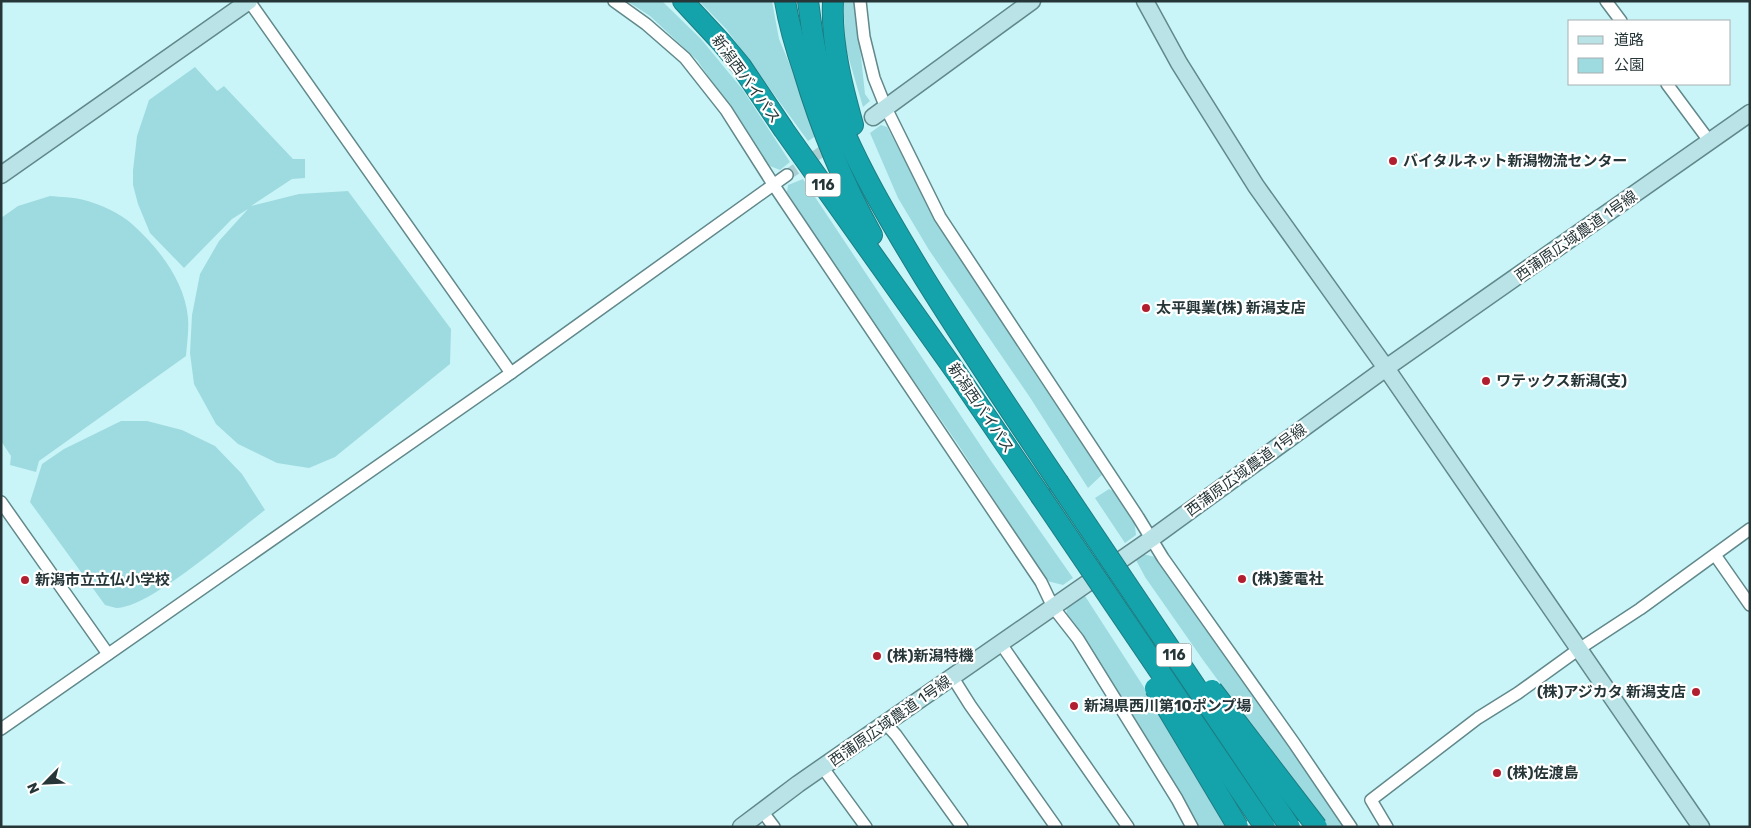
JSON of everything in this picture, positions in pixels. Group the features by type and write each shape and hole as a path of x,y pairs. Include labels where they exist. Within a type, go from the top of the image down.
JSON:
{"highway":[{"name":"新潟西バイパス","path":"683,1 741,66 784,130 958,375 1265,827"},
{"path":"785,1 800,61 825,135 840,172 858,210 893,272 958,375"},
{"path":"790,1 800,61"},
{"name":"新潟西バイパス","path":"808,1 819,64 833,104 850,144 898,235 977,362 1290,827"},
{"path":"833,1 839,67 846,100 875,191"},
{"path":"1040,495 1238,827"},
{"path":"1108,556 1269,762 1317,827"}],"street":[{"path":"1,175 249,1 511,373"},
{"path":"614,1 646,24 685,58 726,110 1041,582 1053,607 1078,639 1177,798 1192,827"},
{"path":"860,1 864,37 874,78 879,112 940,217 1163,558 1351,827"},
{"path":"879,112 1032,1"},
{"path":"1145,1 1180,63 1256,186 1386,368 1701,827"},
{"path":"1606,1 1620,20"},
{"path":"1668,85 1710,142"},
{"name":"西蒲原広域農道 1号線","path":"741,827 1151,539 1386,368 1750,113"},
{"path":"1,729 511,373 787,175"},
{"path":"1,502 108,654"},
{"path":"1387,827 1371,800 1478,718 1518,693 1579,649 1640,609 1750,529"},
{"path":"1715,554 1750,605"},
{"path":"1001,644 1128,827"},
{"path":"953,678 1056,827"},
{"path":"886,724 896,735 962,827"},
{"path":"823,768 866,827"},
{"path":"762,811 774,827"}],"green space":[{"path":"627,1 662,1 701,39 743,90 790,162 780,170 770,166 697,60 650,16"},
{"path":"699,1 772,1 779,39 819,134 808,141 727,30"},
{"path":"843,1 855,1 865,94 870,101 863,107 846,49"},
{"path":"195,67 217,91 224,86 293,159 305,159 305,178 292,179 251,206 299,194 348,191 451,329 450,364 335,457 309,468 277,463 238,444 216,424 194,384 190,353 192,315 200,274 219,241 248,209 232,219 184,268 150,233 138,204 133,185 133,170 137,136 149,100"},
{"path":"881,125 887,127 934,215 1104,473 1088,488 1029,396 929,250 898,198 870,133"},
{"path":"803,179 991,461 1073,578 1063,585 1047,581 957,443 842,277 787,192 788,185"},
{"path":"50,196 80,199 103,206 122,216 142,233 160,254 176,278 186,304 188,332 186,356 39,461 36,472 10,465 11,456 1,441 1,218 18,206"},
{"path":"121,421 147,421 182,430 215,446 242,474 265,510 192,568 170,583 131,605 116,608 105,605 30,502 42,464 64,449"},
{"path":"1109,489 1117,493 1134,519 1136,535 1125,543 1095,498"},
{"path":"1143,554 1155,557 1180,590 1344,827 1326,827 1203,660 1145,577 1136,560"},
{"path":"1085,596 1178,740 1230,827 1197,827 1087,642 1069,620 1067,615 1068,606"}],"tunnel":[{"path":"787,175 833,144"}],"place":[{"name":"バイタルネット新潟物流センター","path":"1393,161"},
{"name":"太平興業(株) 新潟支店","path":"1146,308"},
{"name":"ワテックス新潟(支)","path":"1486,381"},
{"name":"(株)菱電社","path":"1242,579"},
{"name":"新潟市立立仏小学校","path":"25,580"},
{"name":"(株)新潟特機","path":"877,656"},
{"name":"(株)アジカタ 新潟支店","path":"1696,692"},
{"name":"新潟県西川第10ポンプ場","path":"1074,706"},
{"name":"(株)佐渡島","path":"1497,773"}]}
